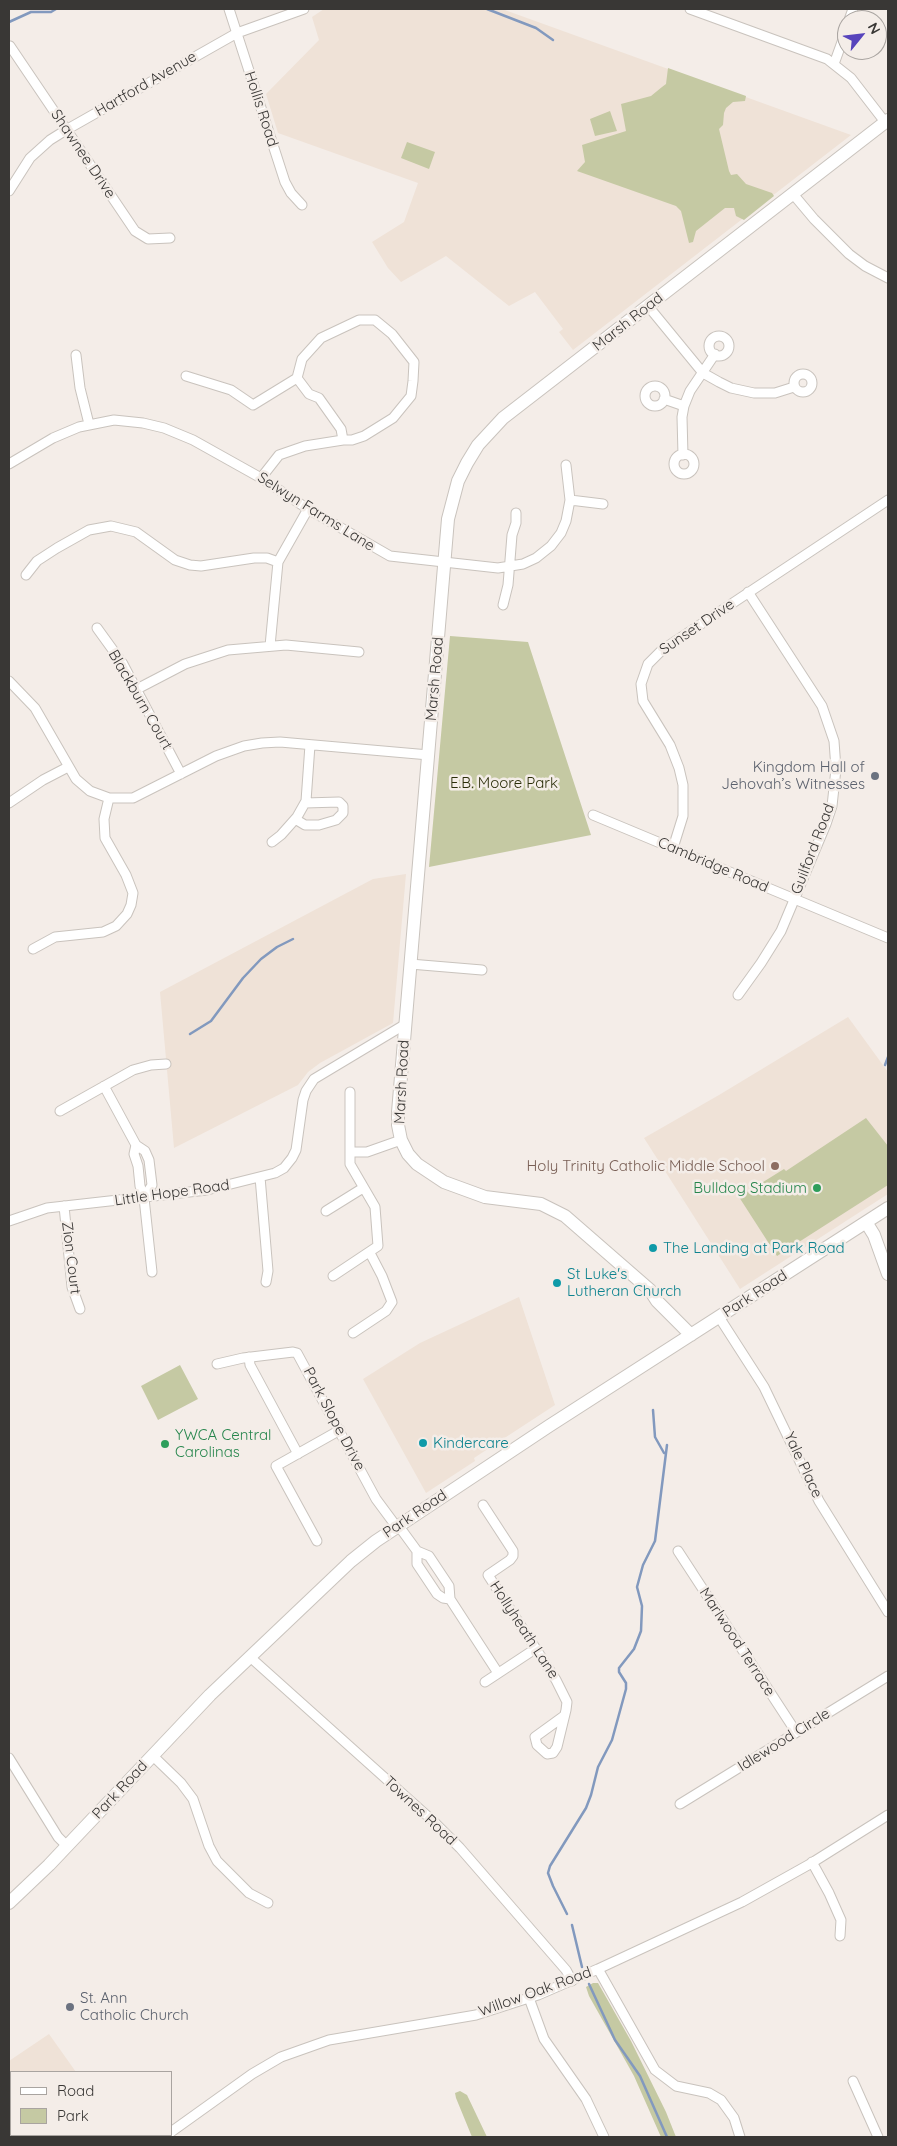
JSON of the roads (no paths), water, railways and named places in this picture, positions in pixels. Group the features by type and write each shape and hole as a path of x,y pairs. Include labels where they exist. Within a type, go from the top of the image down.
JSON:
{"street":[{"name":"Hollis Road","path":"229,9 285,182 294,198 302,205"},
{"name":"Hartford Avenue","path":"9,191 30,158 50,140 66,130 237,33 304,9"},
{"path":"690,9 716,13 821,56 851,78 887,121"},
{"name":"Shawnee Drive","path":"10,46 138,234 148,240 170,238"},
{"path":"834,64 837,56"},
{"name":"Marsh Road","path":"694,1333 657,1301 650,1290 565,1216 554,1209 528,1201 485,1197 444,1182 417,1164 408,1154 402,1140 398,1125 398,1112 404,1025 429,755 448,519 452,500 467,463 478,445 504,418 887,121"},
{"path":"794,194 814,219 844,249 865,266 888,278"},
{"path":"648,306 703,373 731,388 746,392 775,393 794,387"},
{"path":"186,376 231,390 253,405 297,378 302,358 321,338 359,320 375,320 392,334 414,362 414,381 411,396 393,418 364,436 352,440 305,446 279,455 261,478"},
{"path":"683,455 682,417 684,406 690,391 715,354"},
{"path":"76,355 80,388 89,424"},
{"path":"297,378 309,394 320,398 341,429 343,440"},
{"path":"664,399 684,406"},
{"name":"Selwyn Farms Lane","path":"9,464 54,438 89,424 123,420 164,428 193,440 261,478 308,509 390,556 509,568 536,558 551,546 561,533 566,521 570,500 566,465"},
{"path":"570,500 603,504"},
{"name":"Sunset Drive","path":"673,848 683,816 683,785 670,745 643,701 641,684 643,674 651,659 748,592 888,500"},
{"path":"270,646 278,562 308,509"},
{"path":"502,605 508,585 512,535 516,523 516,513"},
{"path":"26,575 37,561 57,548 89,530 111,526 136,532 175,560 190,565 201,566 254,558 267,558 278,562"},
{"name":"Guilford Road","path":"738,995 781,931 832,806 836,769 835,750 831,732 822,706 748,592"},
{"name":"Blackburn Court","path":"97,628 123,664 137,688 181,774"},
{"path":"137,688 165,673 206,656 242,648 270,646 359,652"},
{"path":"9,681 35,708 68,767 80,784 95,794 109,798 134,798 216,756 244,746 280,742 429,755"},
{"path":"272,842 295,819 304,803 310,745"},
{"path":"9,803 36,784 68,767"},
{"path":"33,949 55,937 103,932 116,926 127,914 133,893 126,875 105,838 104,819 109,798"},
{"path":"295,819 305,825 319,825 336,820 343,813 343,806 339,802 304,803"},
{"name":"Cambridge Road","path":"593,816 888,938"},
{"path":"410,964 482,970"},
{"name":"Little Hope Road","path":"9,1221 30,1212 64,1206 207,1190 275,1173 284,1168 296,1150 303,1100 308,1087 314,1080 404,1025"},
{"path":"60,1111 133,1070 151,1065 166,1064"},
{"path":"104,1086 136,1145 145,1151 149,1160 152,1185 144,1198 152,1272"},
{"path":"333,1276 378,1246 376,1212 350,1164 350,1092"},
{"path":"350,1152 367,1152 402,1140"},
{"path":"260,1177 268,1271 266,1282"},
{"path":"326,1211 363,1188"},
{"name":"Zion Court","path":"64,1206 72,1287 80,1309"},
{"name":"Park Road","path":"9,1902 67,1846 197,1708 351,1561 397,1526 888,1208"},
{"path":"866,1222 874,1235 888,1274"},
{"path":"353,1333 389,1308 392,1302 382,1276 370,1253"},
{"name":"Yale Place","path":"720,1317 764,1387 819,1500 888,1612"},
{"name":"Park Slope Drive","path":"217,1364 249,1357 297,1353 376,1499 416,1551"},
{"path":"249,1357 250,1365 298,1454"},
{"path":"317,1541 276,1466 340,1430"},
{"name":"Hollyheath Lane","path":"483,1505 513,1551 510,1560 488,1575 563,1692 567,1702 564,1716"},
{"path":"450,1599 443,1598 437,1594 417,1564 416,1551 429,1556 449,1586 450,1599 498,1673"},
{"name":"Marlwood Terrace","path":"678,1551 796,1732"},
{"path":"485,1682 535,1649"},
{"name":"Townes Road","path":"250,1657 455,1843 566,1970 572,1981"},
{"name":"Idlewood Circle","path":"680,1804 888,1676"},
{"path":"152,1755 181,1783 194,1799 209,1846 217,1860 249,1893 268,1903"},
{"path":"9,1758 58,1837 67,1846"},
{"name":"Willow Oak Road","path":"172,2131 260,2069 279,2058 306,2047 335,2039 476,2015 529,1998 572,1981 742,1902 888,1815"},
{"path":"812,1862 841,1920 840,1936"},
{"path":"598,1969 655,2070 676,2086 709,2093 721,2100 734,2118 740,2137"},
{"path":"529,1998 545,2041 586,2099 604,2137"},
{"path":"853,2080 878,2137"}],"waterway":[{"path":"9,22 31,12 51,12 56,9"},
{"path":"487,9 536,28 553,40"},
{"path":"190,1034 211,1021 243,978 261,959 277,947 293,939"},
{"path":"885,1065 888,1057"},
{"path":"653,1410 655,1437 664,1453"},
{"path":"567,1914 548,1873 550,1866 586,1808 598,1767 612,1740 626,1689 626,1683 619,1672 619,1668 634,1649 641,1631 642,1606 637,1587 643,1565 655,1541 667,1445"},
{"path":"572,1925 582,1967"},
{"path":"589,1984 615,2040 640,2076 667,2137"}],"place":[{"name":"Kingdom Hall of Jehovah’s Witnesses","path":"875,776"},
{"name":"Holy Trinity Catholic Middle School","path":"775,1166"},
{"name":"Bulldog Stadium","path":"817,1188"},
{"name":"The Landing at Park Road","path":"653,1248"},
{"name":"St Luke's Lutheran Church","path":"557,1283"},
{"name":"Kindercare","path":"423,1443"},
{"name":"YWCA Central Carolinas","path":"165,1444"},
{"name":"St. Ann Catholic Church","path":"70,2007"}],"park label":[{"name":"E.B. Moore Park","path":"504,783"}]}
